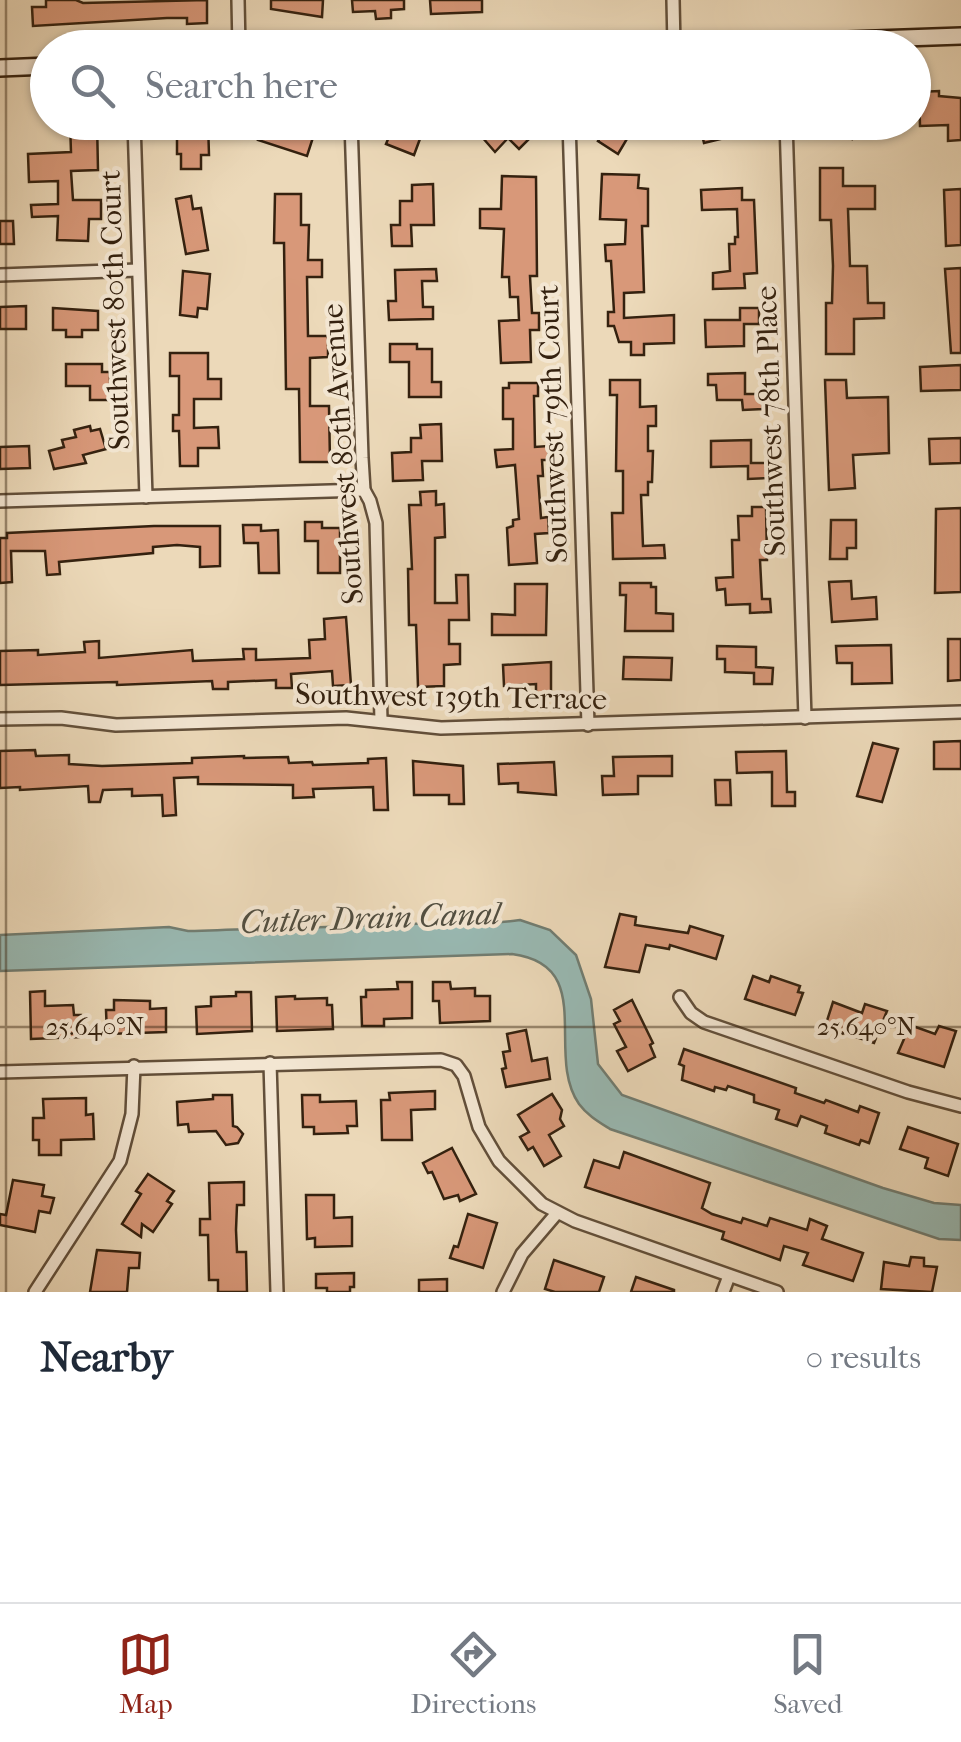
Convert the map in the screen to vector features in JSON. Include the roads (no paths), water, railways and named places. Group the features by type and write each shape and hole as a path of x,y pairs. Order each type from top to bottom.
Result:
{"street":[{"path":"238,0 239,30"},
{"path":"673,0 674,30"},
{"path":"931,38 961,36"},
{"path":"0,68 30,67"},
{"name":"Southwest 80th Court","path":"134,140 146,497"},
{"name":"Southwest 80th Avenue","path":"353,140 364,490 376,523 381,721"},
{"name":"Southwest 79th Court","path":"570,140 588,724"},
{"name":"Southwest 78th Place","path":"787,140 805,718"},
{"path":"0,275 138,270"},
{"path":"0,501 364,490"},
{"name":"Southwest 139th Terrace","path":"0,718 46,717 116,724 346,718 441,728 961,712"},
{"path":"680,997 691,1013 704,1022 908,1092 961,1106"},
{"path":"0,1072 426,1058 456,1066 464,1076 479,1127 498,1162 529,1193 557,1212 777,1292"},
{"path":"270,1063 277,1292"},
{"path":"34,1292 120,1161 132,1114 134,1066"},
{"path":"503,1292 522,1254 557,1212"},
{"path":"723,1292 730,1276"}],"water":[{"path":"520,920 550,930 576,955 591,999 598,1064 622,1095 883,1188 934,1203 961,1205 961,1240 939,1239 610,1129 582,1108 570,1084 562,993 554,975 538,962 512,954 0,971 0,935 169,927 188,931"}],"water label":[{"name":"Cutler Drain Canal","path":"370,918"}]}
